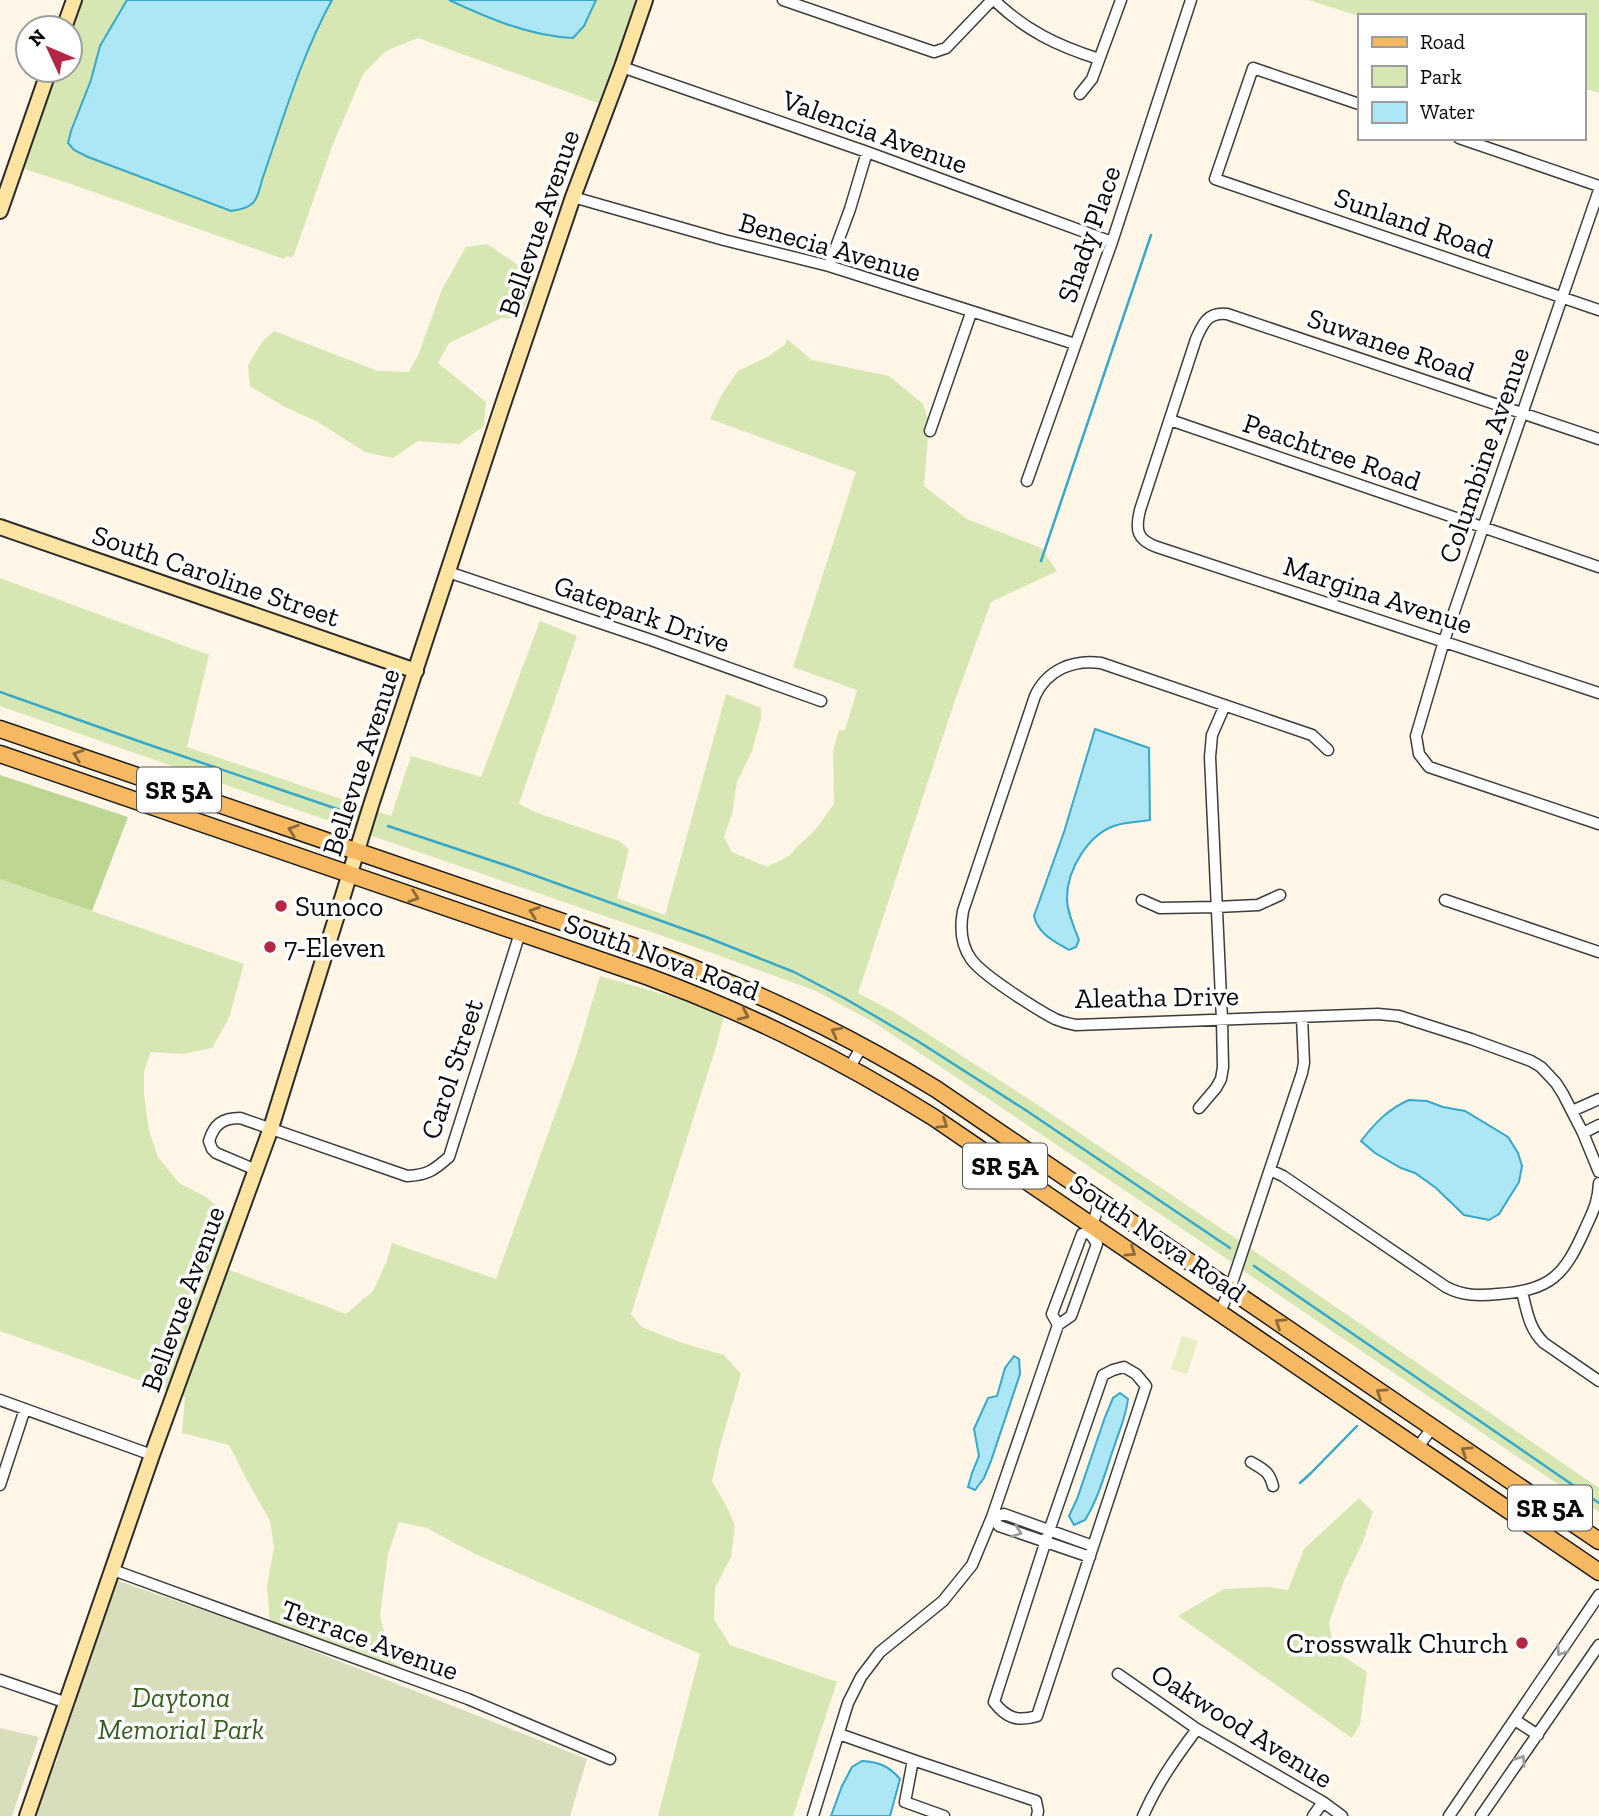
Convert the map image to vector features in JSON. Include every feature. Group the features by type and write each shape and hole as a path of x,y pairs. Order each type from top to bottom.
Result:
{"main road":[{"name":"SR 5A","path":"0,729 358,852"},
{"name":"SR 5A","path":"0,754 350,875"},
{"name":"South Nova Road","path":"358,852 697,969 777,1003 862,1046 936,1089 1599,1541"},
{"name":"South Nova Road","path":"350,875 688,991 763,1023 850,1067 933,1117 1091,1229 1220,1312 1599,1572"}],"street":[{"name":"Bellevue Avenue","path":"27,1816 152,1455 271,1128 372,802 448,572 573,197 645,0"},
{"path":"783,0 934,52 946,48 993,0 1034,32 1069,50 1099,60"},
{"path":"1080,94 1092,79 1121,0"},
{"name":"Shady Place","path":"1027,481 1112,242 1191,0"},
{"name":"Valencia Avenue","path":"622,67 867,152 1112,242"},
{"name":"Sunland Road","path":"1358,104 1253,68 1215,179 1599,310"},
{"path":"0,211 44,84"},
{"path":"1465,140 1599,188"},
{"path":"828,266 850,209 867,152"},
{"name":"Columbine Avenue","path":"1599,188 1444,641 1416,736 1419,754 1429,767 1599,824"},
{"name":"Benecia Avenue","path":"573,197 828,266 1074,344"},
{"path":"930,430 971,313"},
{"name":"Suwanee Road","path":"1170,420 1201,328 1208,318 1227,314 1599,439"},
{"name":"Peachtree Road","path":"1170,420 1599,567"},
{"name":"Margina Avenue","path":"1170,420 1137,521 1143,540 1157,547 1599,693"},
{"name":"South Caroline Street","path":"0,527 416,671"},
{"name":"Gatepark Drive","path":"448,572 821,701"},
{"name":"Aleatha Drive","path":"1328,750 1312,735 1101,663 1073,664 1058,670 1038,689 963,911 961,929 968,954 978,968 1040,1010 1059,1020 1083,1026 1358,1013 1399,1016 1471,1039 1541,1067 1556,1083 1572,1111 1599,1172"},
{"path":"1199,1108 1211,1096 1221,1079 1223,1067 1210,746 1225,705"},
{"path":"1142,900 1160,908 1216,907 1258,905 1280,895"},
{"path":"1445,900 1599,952"},
{"name":"Carol Street","path":"256,1170 212,1149 209,1141 215,1126 231,1118 240,1118 407,1176 432,1172 449,1157 520,933"},
{"path":"1220,1312 1302,1073 1302,1017"},
{"path":"850,1067 862,1046"},
{"path":"1572,1111 1599,1099"},
{"path":"1583,1132 1599,1125"},
{"path":"1270,1170 1454,1292 1482,1296 1522,1292 1552,1280 1569,1261 1598,1199 1599,1183"},
{"path":"813,1816 848,1703 861,1677 880,1652 943,1601 972,1565 992,1517 1058,1325 1071,1316 1097,1244 1091,1229 1100,1200"},
{"path":"1058,1325 1052,1314 1082,1234 1091,1229"},
{"path":"1522,1292 1537,1336 1599,1381"},
{"path":"1125,1367 1136,1374 1146,1386 1037,1716 1024,1720 1011,1717 994,1702 1049,1531 1102,1375 1125,1367"},
{"path":"0,1400 152,1455"},
{"path":"0,1485 25,1409"},
{"path":"1418,1447 1432,1428"},
{"path":"1251,1462 1266,1471 1273,1486"},
{"path":"992,1517 1004,1514 1093,1546"},
{"path":"992,1517 999,1526 1090,1558"},
{"name":"Terrace Avenue","path":"113,1570 468,1699 610,1759"},
{"path":"1449,1816 1599,1595"},
{"path":"1481,1816 1599,1645"},
{"name":"Oakwood Avenue","path":"1118,1674 1196,1729 1323,1802 1342,1816"},
{"path":"0,1680 67,1703"},
{"path":"1515,1720 1538,1735"},
{"path":"1143,1816 1166,1772 1196,1729"},
{"path":"839,1734 1036,1801 1037,1816"},
{"path":"913,1760 905,1802 944,1816"},
{"path":"1313,1816 1323,1802"}],"green space":[{"path":"80,0 637,0 601,104 418,38 386,51 363,74 333,144 294,255 284,259 21,168 51,84 84,84 84,14 75,14"},
{"path":"1308,0 1599,0 1599,93 1585,89 1585,14 1358,16"},
{"path":"487,244 524,269 535,284 519,319 502,318 449,343 438,363 486,402 484,426 459,444 418,441 393,458 365,452 318,422 285,407 250,386 248,365 262,342 274,331 378,371 409,372 419,353 442,289 466,247"},
{"path":"787,339 812,360 889,376 923,404 928,419 923,433 928,435 924,486 967,519 1041,548 1057,571 991,602 954,703 858,993 894,1012 1038,1105 1240,1241 1233,1263 875,1023 816,991 369,835 375,811 391,816 411,756 481,777 540,621 577,636 519,804 619,841 629,849 617,898 665,915 726,694 761,708 761,719 752,751 737,782 732,814 724,837 732,852 767,867 789,856 815,830 834,804 833,751 839,730 845,730 857,690 793,667 856,472 710,419 722,394 738,371 767,357 785,345"},
{"path":"0,578 209,655 187,747 365,807 358,831 0,706"},
{"path":"0,775 128,817 92,911 0,879"},
{"path":"0,879 244,964 229,1018 212,1048 183,1054 151,1052 144,1071 149,1131 158,1157 179,1183 206,1197 225,1213 229,1228 169,1391 0,1331"},
{"path":"600,976 725,1012 631,1314 642,1327 679,1342 724,1355 741,1374 712,1481 735,1526 731,1557 715,1588 714,1619 730,1645 837,1682 793,1816 658,1816 700,1654 473,1553 427,1528 399,1522 388,1554 380,1616 391,1658 402,1670 270,1622 267,1587 274,1547 270,1521 229,1445 182,1433 185,1397 180,1395 227,1269 346,1314 373,1291 392,1243 496,1279 576,1056"},
{"path":"1250,1248 1599,1488 1599,1512 1242,1270"},
{"path":"1182,1336 1198,1341 1187,1374 1171,1369"},
{"path":"1359,1498 1373,1512 1329,1623 1334,1650 1367,1672 1360,1724 1352,1738 1178,1616 1224,1589 1269,1587 1288,1590 1304,1549"},
{"name":"Daytona Memorial Park","path":"116,1580 268,1633 587,1759 570,1816 33,1816 51,1765 55,1765"},
{"name":"Daytona Memorial Park","path":"0,1728 39,1737 12,1816 0,1816"}],"water":[{"path":"127,0 332,0 302,66 258,194 250,206 231,211 88,157 74,150 68,143 91,80 100,46"},
{"path":"449,0 596,0 584,26 573,38 525,30"},
{"path":"1095,729 1149,748 1150,820 1107,829 1081,854 1068,887 1068,909 1079,940 1076,947 1069,950 1043,932 1034,916 1064,832"},
{"path":"1409,1100 1427,1101 1465,1111 1508,1137 1522,1166 1519,1182 1499,1214 1489,1220 1464,1215 1436,1188 1415,1173 1375,1153 1361,1141 1382,1117"},
{"path":"1014,1356 1019,1359 1020,1374 991,1461 975,1490 968,1487 979,1456 974,1429 988,1398 997,1396 1005,1368"},
{"path":"1120,1393 1128,1399 1127,1406 1101,1485 1085,1520 1074,1525 1069,1516 1105,1417 1113,1398"},
{"path":"862,1761 883,1765 900,1779 890,1816 831,1816 852,1767"}],"waterway":[{"path":"1041,561 1151,235"},
{"path":"0,692 352,814"},
{"path":"388,826 706,937 794,972 916,1040 1024,1109 1230,1248"},
{"path":"1254,1266 1599,1503"},
{"path":"1300,1483 1357,1426"}],"place":[{"name":"Sunoco","path":"281,906"},
{"name":"7-Eleven","path":"270,947"},
{"name":"Crosswalk Church","path":"1522,1643"}]}
